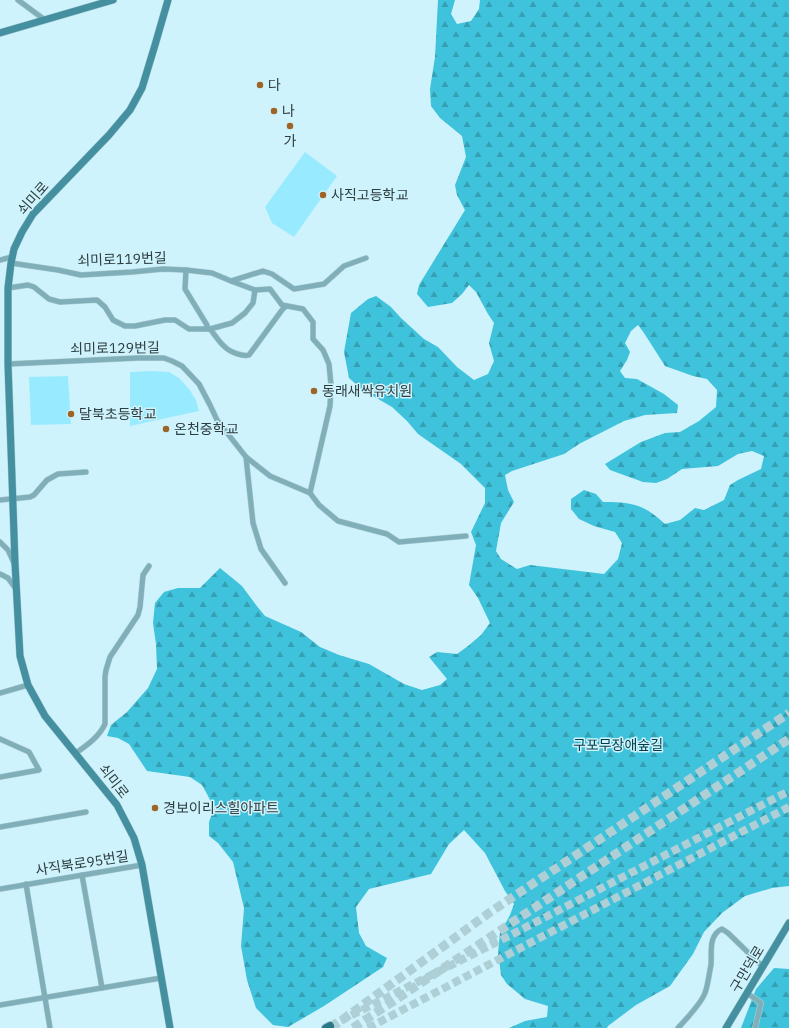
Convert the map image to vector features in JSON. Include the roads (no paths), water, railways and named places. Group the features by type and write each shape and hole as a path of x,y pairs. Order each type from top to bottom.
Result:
{"main road":[{"path":"0,33 114,0"},
{"name":"쇠미로","path":"168,0 142,88 130,110 109,135 33,214 22,232 14,250 11,260 8,288 8,364 12,499 20,656 28,685 45,716 117,804 134,838 142,865 170,1028"},
{"name":"구만덕로","path":"726,1028 789,923"}],"street":[{"path":"18,0 45,20"},
{"path":"231,281 262,270 272,274 294,289 316,286 324,284 344,266 366,258"},
{"path":"0,260 11,260"},
{"name":"쇠미로119번길","path":"11,260 81,275 163,269 186,270 212,273 255,290 270,289 282,305 286,306 249,354 246,356 237,354 225,348 208,329 185,289 186,270"},
{"path":"8,288 28,285 34,287 49,299 60,302 96,300 105,307 113,320 125,326 175,320 189,329 208,329 232,322 245,313 253,302 255,290"},
{"path":"286,306 302,309 313,322 313,339 323,350 329,364 331,385 330,406 310,493"},
{"name":"쇠미로129번길","path":"8,364 138,358 164,358 172,361 182,366 199,384 217,420 246,457 270,476 310,493 319,505 338,521 387,534 399,542 466,536"},
{"path":"246,457 253,523 261,549 285,583"},
{"path":"0,500 30,497 34,495 48,480 58,474 86,472"},
{"path":"0,542 8,550 15,563"},
{"path":"76,753 97,736 105,724 105,677 107,663 114,649 138,615 142,575 149,566"},
{"path":"0,574 8,578 16,589"},
{"path":"0,693 28,685"},
{"path":"0,739 28,752 38,770 0,777"},
{"path":"0,827 86,812"},
{"name":"사직북로95번길","path":"0,889 142,865"},
{"path":"82,875 102,988"},
{"name":"사직북로95번길","path":"26,884 50,1028"},
{"path":"678,1028 705,994 711,964 712,940 717,931 722,929 728,933 763,967"},
{"path":"0,1005 161,978"},
{"path":"748,993 761,1003 755,1028"}],"tunnel":[{"path":"331,1028 489,913 789,713"},
{"path":"353,1028 789,739"},
{"path":"330,1026 509,936 789,791"},
{"path":"368,1028 789,807"}],"place":[{"name":"다","path":"260,85"},
{"name":"나","path":"274,111"},
{"name":"가","path":"290,126"},
{"name":"사직고등학교","path":"323,195"},
{"name":"동래새싹유치원","path":"314,391"},
{"name":"달북초등학교","path":"71,414"},
{"name":"온천중학교","path":"166,429"},
{"name":"경보이리스힐아파트","path":"155,808"}],"park label":[{"name":"구포무장애숲길","path":"618,745"}]}
